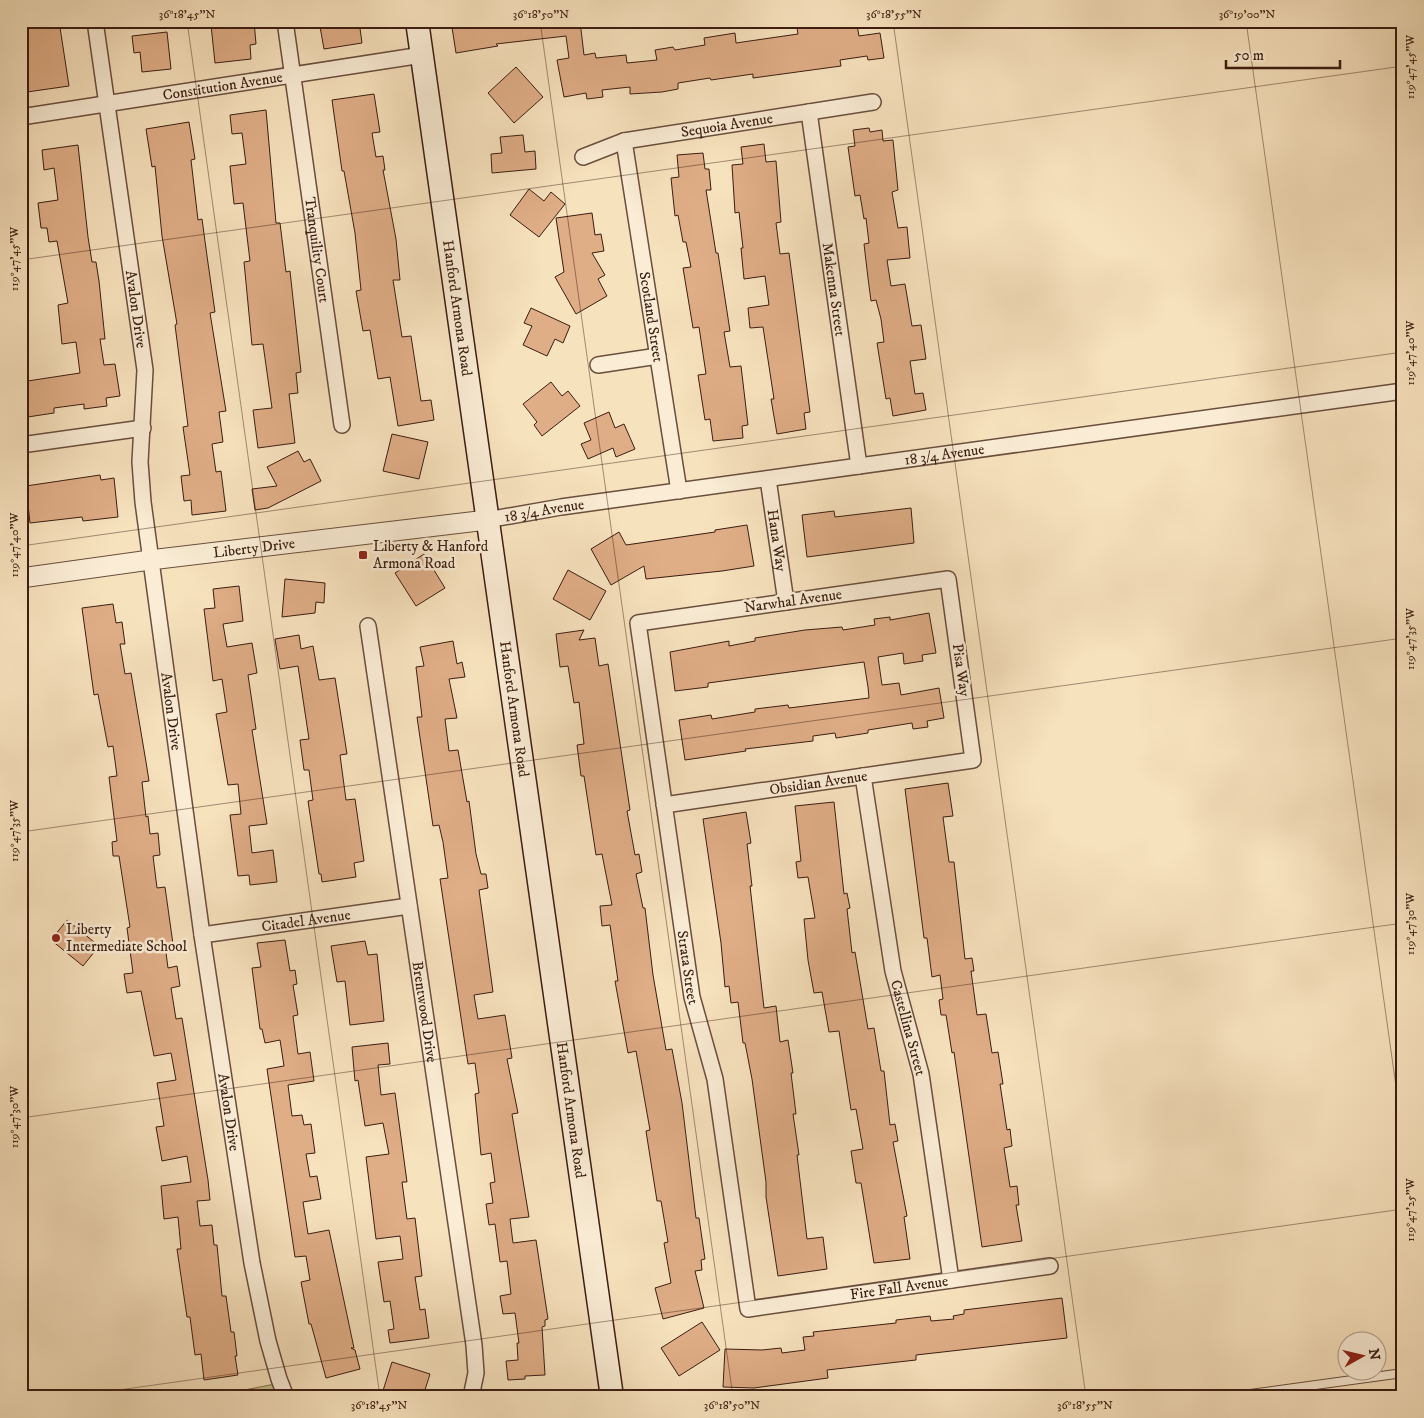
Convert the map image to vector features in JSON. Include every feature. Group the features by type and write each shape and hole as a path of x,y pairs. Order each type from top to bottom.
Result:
{"main road":[{"name":"Hanford Armona Road","path":"417,21 583,1181 612,1397"}],"street":[{"name":"Avalon Drive","path":"95,21 145,370 140,462 150,560 202,935 252,1263 268,1341 286,1397"},
{"name":"Tranquility Court","path":"285,21 342,425"},
{"name":"Constitution Avenue","path":"21,117 422,55"},
{"name":"Sequoia Avenue","path":"583,157 624,141 873,102"},
{"name":"Makenna Street","path":"809,112 859,466"},
{"name":"Scotland Street","path":"624,141 679,491"},
{"path":"598,365 658,356"},
{"name":"18 3/4 Avenue","path":"487,520 679,491 1403,391"},
{"path":"21,445 143,428"},
{"name":"Hana Way","path":"768,479 786,602"},
{"name":"Liberty Drive","path":"21,578 150,560 487,520"},
{"name":"Narwhal Avenue","path":"638,623 948,579"},
{"name":"Pisa Way","path":"948,579 973,760"},
{"name":"Strata Street","path":"638,623 692,996 715,1079 748,1309"},
{"name":"Brentwood Drive","path":"368,626 474,1345 476,1373 471,1397"},
{"name":"Obsidian Avenue","path":"664,804 973,760"},
{"name":"Castellina Street","path":"863,776 893,971 921,1074 951,1280"},
{"name":"Citadel Avenue","path":"202,935 409,906"},
{"name":"Fire Fall Avenue","path":"748,1309 1050,1266"}],"lane":[{"path":"1228,1397 1403,1373"}],"shaded area":[{"path":"275,1384 283,1397 209,1397"}],"building":[{"path":"22,21 59,21 69,86 27,92 22,55 25,55"},
{"path":"254,21 256,44 250,45 251,59 215,63 211,25"},
{"path":"319,21 359,21 362,43 324,49"},
{"path":"451,21 580,21 584,55 595,53 596,58 626,55 627,63 657,60 655,50 673,47 675,50 705,45 704,38 735,33 736,43 798,34 797,28 828,23 829,28 857,25 859,36 880,33 884,58 868,60 867,56 840,60 841,66 753,78 753,74 711,80 710,78 678,83 678,89 662,92 630,94 630,87 602,90 603,97 587,99 586,93 564,97 557,60 569,58 566,36 496,44 498,46 456,53"},
{"path":"167,32 171,69 142,72 140,52 134,53 132,36"},
{"path":"516,67 543,97 514,123 488,93"},
{"path":"374,94 380,132 372,133 376,157 383,156 385,170 383,170 396,239 400,280 393,280 402,337 411,336 421,401 431,400 434,420 398,426 390,377 378,379 370,330 363,331 356,291 361,290 355,233 344,171 342,171 332,100"},
{"path":"266,110 276,223 280,223 286,272 290,271 301,372 296,373 298,393 289,394 295,443 258,448 253,410 272,408 263,344 252,345 244,262 250,261 243,203 234,204 230,166 246,164 242,133 232,134 230,115"},
{"path":"189,122 195,159 191,160 198,220 202,219 215,312 210,313 226,411 219,412 223,442 212,444 216,472 221,471 226,511 192,515 191,500 184,501 181,476 190,475 183,427 188,426 175,325 177,324 162,236 155,166 152,167 146,129"},
{"path":"869,128 870,132 882,130 883,141 893,140 898,190 892,192 898,228 907,227 910,258 887,260 891,286 905,284 912,326 921,325 926,359 910,361 915,394 923,393 926,410 893,416 890,398 886,399 877,343 884,342 881,319 876,300 871,301 864,244 869,243 866,218 864,219 860,195 855,196 848,147 855,146 853,130"},
{"path":"523,135 525,152 535,151 536,169 492,173 491,154 502,153 500,137"},
{"path":"764,144 766,162 776,161 781,222 776,223 780,254 789,253 810,412 804,413 806,429 777,434 771,399 774,399 763,327 750,328 748,308 769,305 765,276 744,279 741,248 743,248 739,212 735,213 732,165 743,164 741,147"},
{"path":"78,145 88,237 92,262 96,262 99,281 105,339 100,339 104,365 115,364 120,396 106,398 107,406 84,409 84,404 54,408 54,413 21,418 21,382 80,373 76,342 62,344 58,305 68,303 57,241 49,242 47,228 41,228 38,203 58,200 54,168 44,170 42,150"},
{"path":"703,153 705,169 709,169 711,190 706,190 730,331 724,332 730,367 741,366 748,425 742,426 743,438 713,441 710,419 705,420 698,375 706,374 699,327 693,328 683,268 691,267 686,242 683,242 678,215 675,216 671,178 679,177 677,155"},
{"path":"529,189 544,201 551,192 565,204 539,237 510,215"},
{"path":"592,213 595,235 601,234 604,251 592,253 605,275 598,279 607,296 576,314 555,277 564,272 556,218"},
{"path":"531,308 570,326 563,343 555,339 547,356 523,345 532,326 524,323"},
{"path":"551,382 562,396 568,391 580,406 542,436 534,425 537,422 523,404"},
{"path":"609,412 615,428 624,424 635,449 616,457 613,448 588,459 581,444 591,440 584,423"},
{"path":"392,434 428,442 419,479 383,471"},
{"path":"298,451 304,462 310,459 321,481 268,508 255,510 252,489 277,486 267,467"},
{"path":"100,475 101,480 114,478 118,517 83,521 82,517 30,523 26,486"},
{"path":"911,508 914,543 807,557 802,515 834,511 835,517"},
{"path":"747,525 754,566 722,571 646,579 644,566 611,585 591,549 619,532 626,545 715,532 715,530"},
{"path":"424,554 445,588 416,606 395,573"},
{"path":"568,570 606,591 590,620 553,599"},
{"path":"285,579 325,583 324,603 316,602 315,613 282,617"},
{"path":"239,586 243,621 223,624 227,647 252,643 257,673 248,675 256,729 252,730 267,824 249,826 252,853 273,850 277,882 250,885 249,875 238,876 230,815 241,814 238,784 228,785 216,714 227,712 222,679 213,681 204,609 215,608 213,589"},
{"path":"113,604 116,623 122,622 125,644 120,644 125,674 131,673 149,781 142,782 146,817 148,816 150,834 158,833 160,855 153,856 157,888 165,887 173,944 165,945 168,968 177,966 180,986 171,988 176,1019 182,1018 208,1180 210,1200 197,1201 200,1226 212,1225 214,1245 217,1245 222,1296 226,1296 231,1332 234,1332 237,1356 235,1356 238,1375 204,1380 201,1354 195,1355 190,1317 187,1317 177,1249 181,1249 178,1217 164,1219 161,1186 191,1182 187,1156 162,1161 156,1127 164,1126 157,1083 176,1080 171,1053 154,1056 141,991 127,993 124,974 133,973 127,928 130,927 119,856 113,856 112,842 117,841 109,777 117,776 113,746 108,747 98,694 94,695 82,608"},
{"path":"929,613 936,653 922,655 923,661 904,664 903,653 878,657 882,685 899,683 901,695 939,688 944,718 927,721 928,727 913,729 912,723 868,730 868,733 836,738 835,733 813,736 813,741 745,749 746,751 685,760 679,720 711,715 712,719 755,712 755,709 788,705 789,708 869,698 868,687 864,662 708,683 708,687 675,691 670,652 729,641 729,646 755,641 755,638 805,630 842,627 843,630 875,625 874,619 890,617 890,620"},
{"path":"584,630 579,640 595,638 599,666 608,664 630,810 627,811 635,855 639,854 642,872 636,874 643,908 645,908 653,975 666,1050 672,1049 682,1103 696,1218 699,1218 705,1259 701,1260 702,1270 695,1271 704,1308 663,1319 655,1288 671,1283 664,1243 668,1242 661,1201 657,1201 646,1131 650,1130 636,1051 628,1053 615,981 618,981 610,925 602,926 600,906 612,905 602,854 596,855 584,776 581,776 577,745 584,744 579,702 574,703 568,666 560,667 556,634"},
{"path":"299,635 301,649 313,646 319,680 335,678 347,754 340,755 346,800 355,799 364,861 354,863 356,877 322,882 321,874 319,874 308,801 313,800 309,770 304,770 300,740 309,739 298,666 280,669 275,639"},
{"path":"453,641 457,664 462,662 465,677 449,679 457,718 445,719 449,751 458,750 467,802 469,801 476,854 481,874 486,874 488,888 479,890 493,992 474,995 478,1019 505,1015 512,1058 507,1059 518,1113 512,1114 529,1217 510,1219 513,1243 536,1240 548,1319 545,1320 545,1326 542,1327 545,1375 525,1376 525,1379 508,1380 506,1361 518,1360 517,1343 519,1343 515,1313 503,1314 500,1296 511,1294 507,1261 500,1262 495,1224 489,1225 486,1204 493,1203 490,1183 495,1182 491,1153 481,1155 475,1094 479,1093 475,1063 468,1064 440,879 448,878 443,842 439,825 433,826 417,717 422,717 416,667 424,666 420,647"},
{"path":"948,783 953,816 943,817 949,862 954,862 965,959 972,958 974,971 971,971 977,1015 986,1014 992,1053 998,1052 1003,1084 1000,1084 1007,1130 1010,1129 1012,1146 1004,1148 1010,1187 1017,1186 1019,1205 1016,1205 1022,1241 982,1247 954,1052 952,1053 946,1015 941,1015 939,1000 943,999 940,975 932,977 927,938 924,938 905,789"},
{"path":"834,802 844,894 847,893 850,908 847,909 852,953 855,952 868,1029 874,1028 881,1071 884,1071 890,1125 895,1124 898,1141 893,1142 907,1216 904,1217 910,1259 874,1263 861,1183 856,1183 851,1151 863,1149 856,1109 851,1110 839,1031 829,1032 822,992 814,993 808,960 804,919 815,918 808,877 798,878 796,862 801,861 795,806"},
{"path":"746,812 751,843 747,844 752,886 750,886 764,1008 776,1006 780,1042 788,1040 796,1114 793,1114 807,1239 823,1237 827,1269 778,1276 766,1197 766,1182 752,1079 745,1043 743,1043 738,1002 731,1003 729,986 725,987 721,943 703,819"},
{"path":"67,920 99,946 83,966 51,940"},
{"path":"285,940 290,971 295,970 297,984 293,985 298,1015 293,1016 298,1054 310,1052 314,1081 288,1085 292,1116 302,1115 304,1125 311,1124 315,1153 306,1154 310,1177 317,1176 321,1199 303,1202 308,1234 329,1230 354,1348 351,1348 355,1350 360,1369 326,1378 311,1324 309,1324 301,1282 310,1280 306,1256 295,1257 267,1069 284,1066 280,1040 265,1043 262,1029 260,1029 252,968 261,967 257,943"},
{"path":"365,941 368,955 377,954 384,1021 350,1025 345,981 337,982 331,946"},
{"path":"388,1043 390,1064 378,1065 381,1095 395,1093 407,1182 402,1182 407,1219 415,1218 422,1276 415,1277 420,1310 425,1309 429,1338 390,1343 388,1330 394,1329 390,1301 384,1302 378,1262 403,1259 400,1236 376,1239 366,1157 389,1154 383,1123 365,1126 358,1080 355,1081 352,1047"},
{"path":"1062,1298 1067,1338 916,1355 916,1360 827,1370 828,1378 754,1388 723,1387 725,1349 762,1350 781,1348 782,1353 805,1350 803,1337 814,1336 813,1332 896,1323 896,1320 930,1316 931,1321 954,1319 953,1316 964,1314 964,1310"},
{"path":"702,1322 720,1350 679,1376 661,1348"},
{"path":"392,1362 430,1374 424,1393 417,1390 415,1397 381,1397"}],"place":[{"name":"Liberty & Hanford Armona Road","path":"363,555"},
{"name":"Liberty Intermediate School","path":"56,938"}]}
